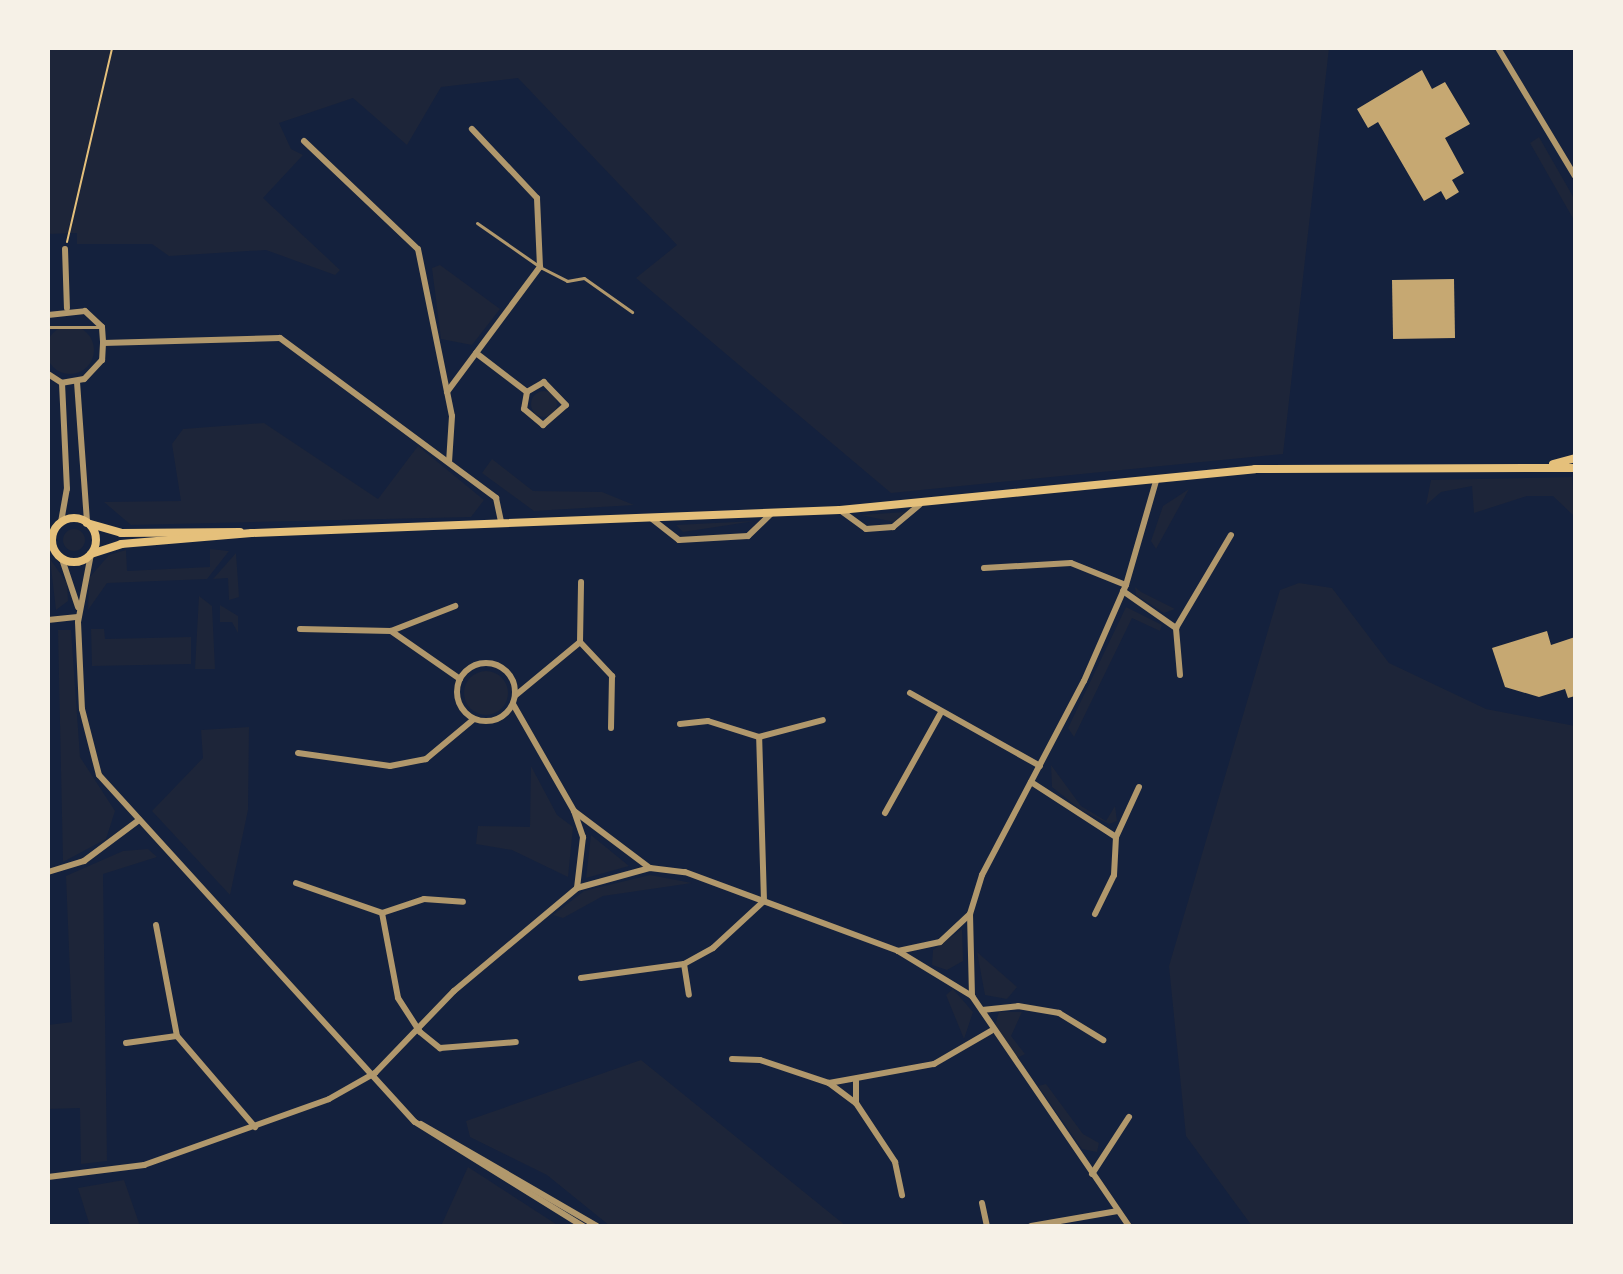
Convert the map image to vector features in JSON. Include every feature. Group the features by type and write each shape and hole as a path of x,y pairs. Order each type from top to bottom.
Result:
{"main road":[{"path":"1549,466 1575,458"},
{"path":"252,533 121,533 87,523 55,526 56,554 91,554 121,544 252,533 840,510 1255,469 1575,468"},
{"path":"87,523 96,541 91,554"}],"street":[{"path":"1498,48 1575,176"},
{"path":"447,392 540,267 537,198 472,129"},
{"path":"304,141 418,249 447,392 449,462"},
{"path":"65,249 67,308"},
{"path":"48,315 67,308 85,311 102,327 103,343 102,360 77,382 62,383 48,374"},
{"path":"103,343 280,338 496,498 501,522"},
{"path":"476,353 527,392"},
{"path":"77,382 87,523"},
{"path":"544,382 566,405 543,425 524,409 527,392 544,382"},
{"path":"55,526 67,489 62,383"},
{"path":"972,996 970,914 982,875 1040,766 1125,588 1156,481"},
{"path":"840,510 866,529 893,527 920,504"},
{"path":"652,519 679,540 748,536 772,513"},
{"path":"1180,675 1176,628 1231,535"},
{"path":"56,554 78,607"},
{"path":"91,554 78,607 90,755 139,820 375,1073 415,1122 583,1226"},
{"path":"984,568 1071,563 1125,588 1176,628"},
{"path":"581,582 580,642 612,676 611,728"},
{"path":"300,629 391,631 455,606"},
{"path":"48,620 78,617"},
{"path":"391,631 460,679"},
{"path":"298,753 390,766 426,759 474,719 497,719 513,704 516,695 580,642"},
{"path":"474,719 457,697 460,679 475,665 495,664 511,676 516,695"},
{"path":"910,693 940,714 1040,766"},
{"path":"513,704 574,811 583,837 577,888"},
{"path":"885,813 940,714"},
{"path":"680,724 708,721 759,737 823,720"},
{"path":"581,978 684,964 713,948 764,901 759,737"},
{"path":"1031,782 1116,837"},
{"path":"1095,914 1114,875 1116,837 1139,787"},
{"path":"574,811 650,868"},
{"path":"48,872 84,861 139,820"},
{"path":"48,1177 144,1165 255,1127 375,1073 420,1032 454,991 577,888 650,868 685,872 898,951 972,996 991,1031 1129,1226"},
{"path":"296,883 382,913 424,899 463,902"},
{"path":"382,913 398,998 420,1032 440,1048 516,1042"},
{"path":"898,951 940,942 970,914"},
{"path":"156,925 177,1036 255,1127"},
{"path":"684,964 689,995"},
{"path":"982,1010 1018,1006 1059,1013 1103,1040"},
{"path":"829,1083 856,1081 934,1064 991,1031"},
{"path":"126,1043 177,1036"},
{"path":"732,1059 760,1060 829,1083 856,1103 895,1162 902,1195"},
{"path":"856,1081 856,1103"},
{"path":"1092,1174 1129,1117"},
{"path":"415,1122 597,1226"},
{"path":"982,1203 987,1226"},
{"path":"1031,1226 1118,1211"}],"lane":[{"path":"477,223 540,267 567,281 584,278 632,312"},
{"path":"48,327 102,327"}],"path":[{"path":"65,249 112,48"}],"shaded area":[{"path":"48,48 1329,48 1283,454 891,493 636,278 677,245 518,78 441,87 407,145 353,98 279,123 291,149 303,155 263,198 340,270 335,275 266,250 169,256 152,244 77,244 77,233 48,234"},
{"path":"1539,137 1575,200 1575,222 1530,143"},
{"path":"440,265 500,309 472,345 441,339 432,268"},
{"path":"70,326 87,333 94,350 87,367 70,374 53,367 46,350 53,333"},
{"path":"544,391 553,395 557,404 553,413 544,417 535,413 531,404 535,395"},
{"path":"264,423 378,499 418,446 484,500 471,517 131,525 104,502 181,501 172,444 183,429"},
{"path":"492,459 533,491 602,492 634,505 534,511 482,473"},
{"path":"1572,477 1575,517 1553,496 1527,496 1474,513 1472,486 1441,492 1426,505 1431,480"},
{"path":"1189,489 1156,549 1151,541 1163,506"},
{"path":"905,512 894,522 861,515"},
{"path":"755,521 683,532 676,525"},
{"path":"74,529 82,532 85,540 82,548 74,551 66,548 63,540 66,532"},
{"path":"210,549 229,551 207,579 107,583 88,610 89,578 109,555 126,550 127,571 210,567"},
{"path":"236,553 239,597 229,600 228,578 213,579"},
{"path":"50,559 67,583 68,601 56,610"},
{"path":"1299,583 1332,588 1389,663 1486,709 1575,726 1575,1226 1252,1226 1186,1136 1169,966 1280,590"},
{"path":"1135,587 1175,609 1164,613 1136,595"},
{"path":"199,596 212,606 215,669 195,669"},
{"path":"220,605 238,616 238,633 232,622 220,622"},
{"path":"1126,607 1162,625 1160,631 1132,618 1074,737 1068,728"},
{"path":"91,629 104,629 105,639 191,637 191,664 92,666"},
{"path":"58,630 71,630 80,757 115,811 106,839 63,862"},
{"path":"486,671 502,677 508,693 502,709 486,715 470,709 464,693 470,677"},
{"path":"249,727 248,810 230,895 152,811 203,758 201,730"},
{"path":"1051,765 1081,806 1106,821 1115,806 1117,821 1109,824 1081,810 1052,787"},
{"path":"531,766 557,815 573,827 568,877 512,850 476,844 478,826 530,827"},
{"path":"591,835 629,866 586,878"},
{"path":"148,849 157,857 103,874 107,1161 81,1164 80,1108 48,1109 48,1025 72,1022 66,876 123,851"},
{"path":"650,875 692,883 603,896 563,918 553,915 584,891"},
{"path":"962,929 963,961 947,970 932,965 933,950"},
{"path":"977,952 1017,987 1007,999 985,995"},
{"path":"953,989 973,1012 964,1039 946,995"},
{"path":"999,1012 1022,1012 1011,1036 1025,1054 1017,1058 995,1025"},
{"path":"641,1060 846,1226 610,1226 547,1175 470,1137 466,1121"},
{"path":"1046,1084 1083,1134 1099,1143 1097,1152 1082,1149 1038,1086"},
{"path":"468,1167 559,1226 441,1226"},
{"path":"124,1180 140,1226 90,1226 78,1188"}],"building":[{"path":"1422,70 1432,89 1445,82 1470,124 1445,138 1464,173 1452,180 1459,192 1446,200 1441,191 1424,201 1378,122 1368,128 1357,109"},
{"path":"1454,279 1455,338 1393,339 1392,280"},
{"path":"1547,631 1551,645 1575,637 1575,696 1568,698 1565,689 1539,697 1505,687 1492,648"}]}
